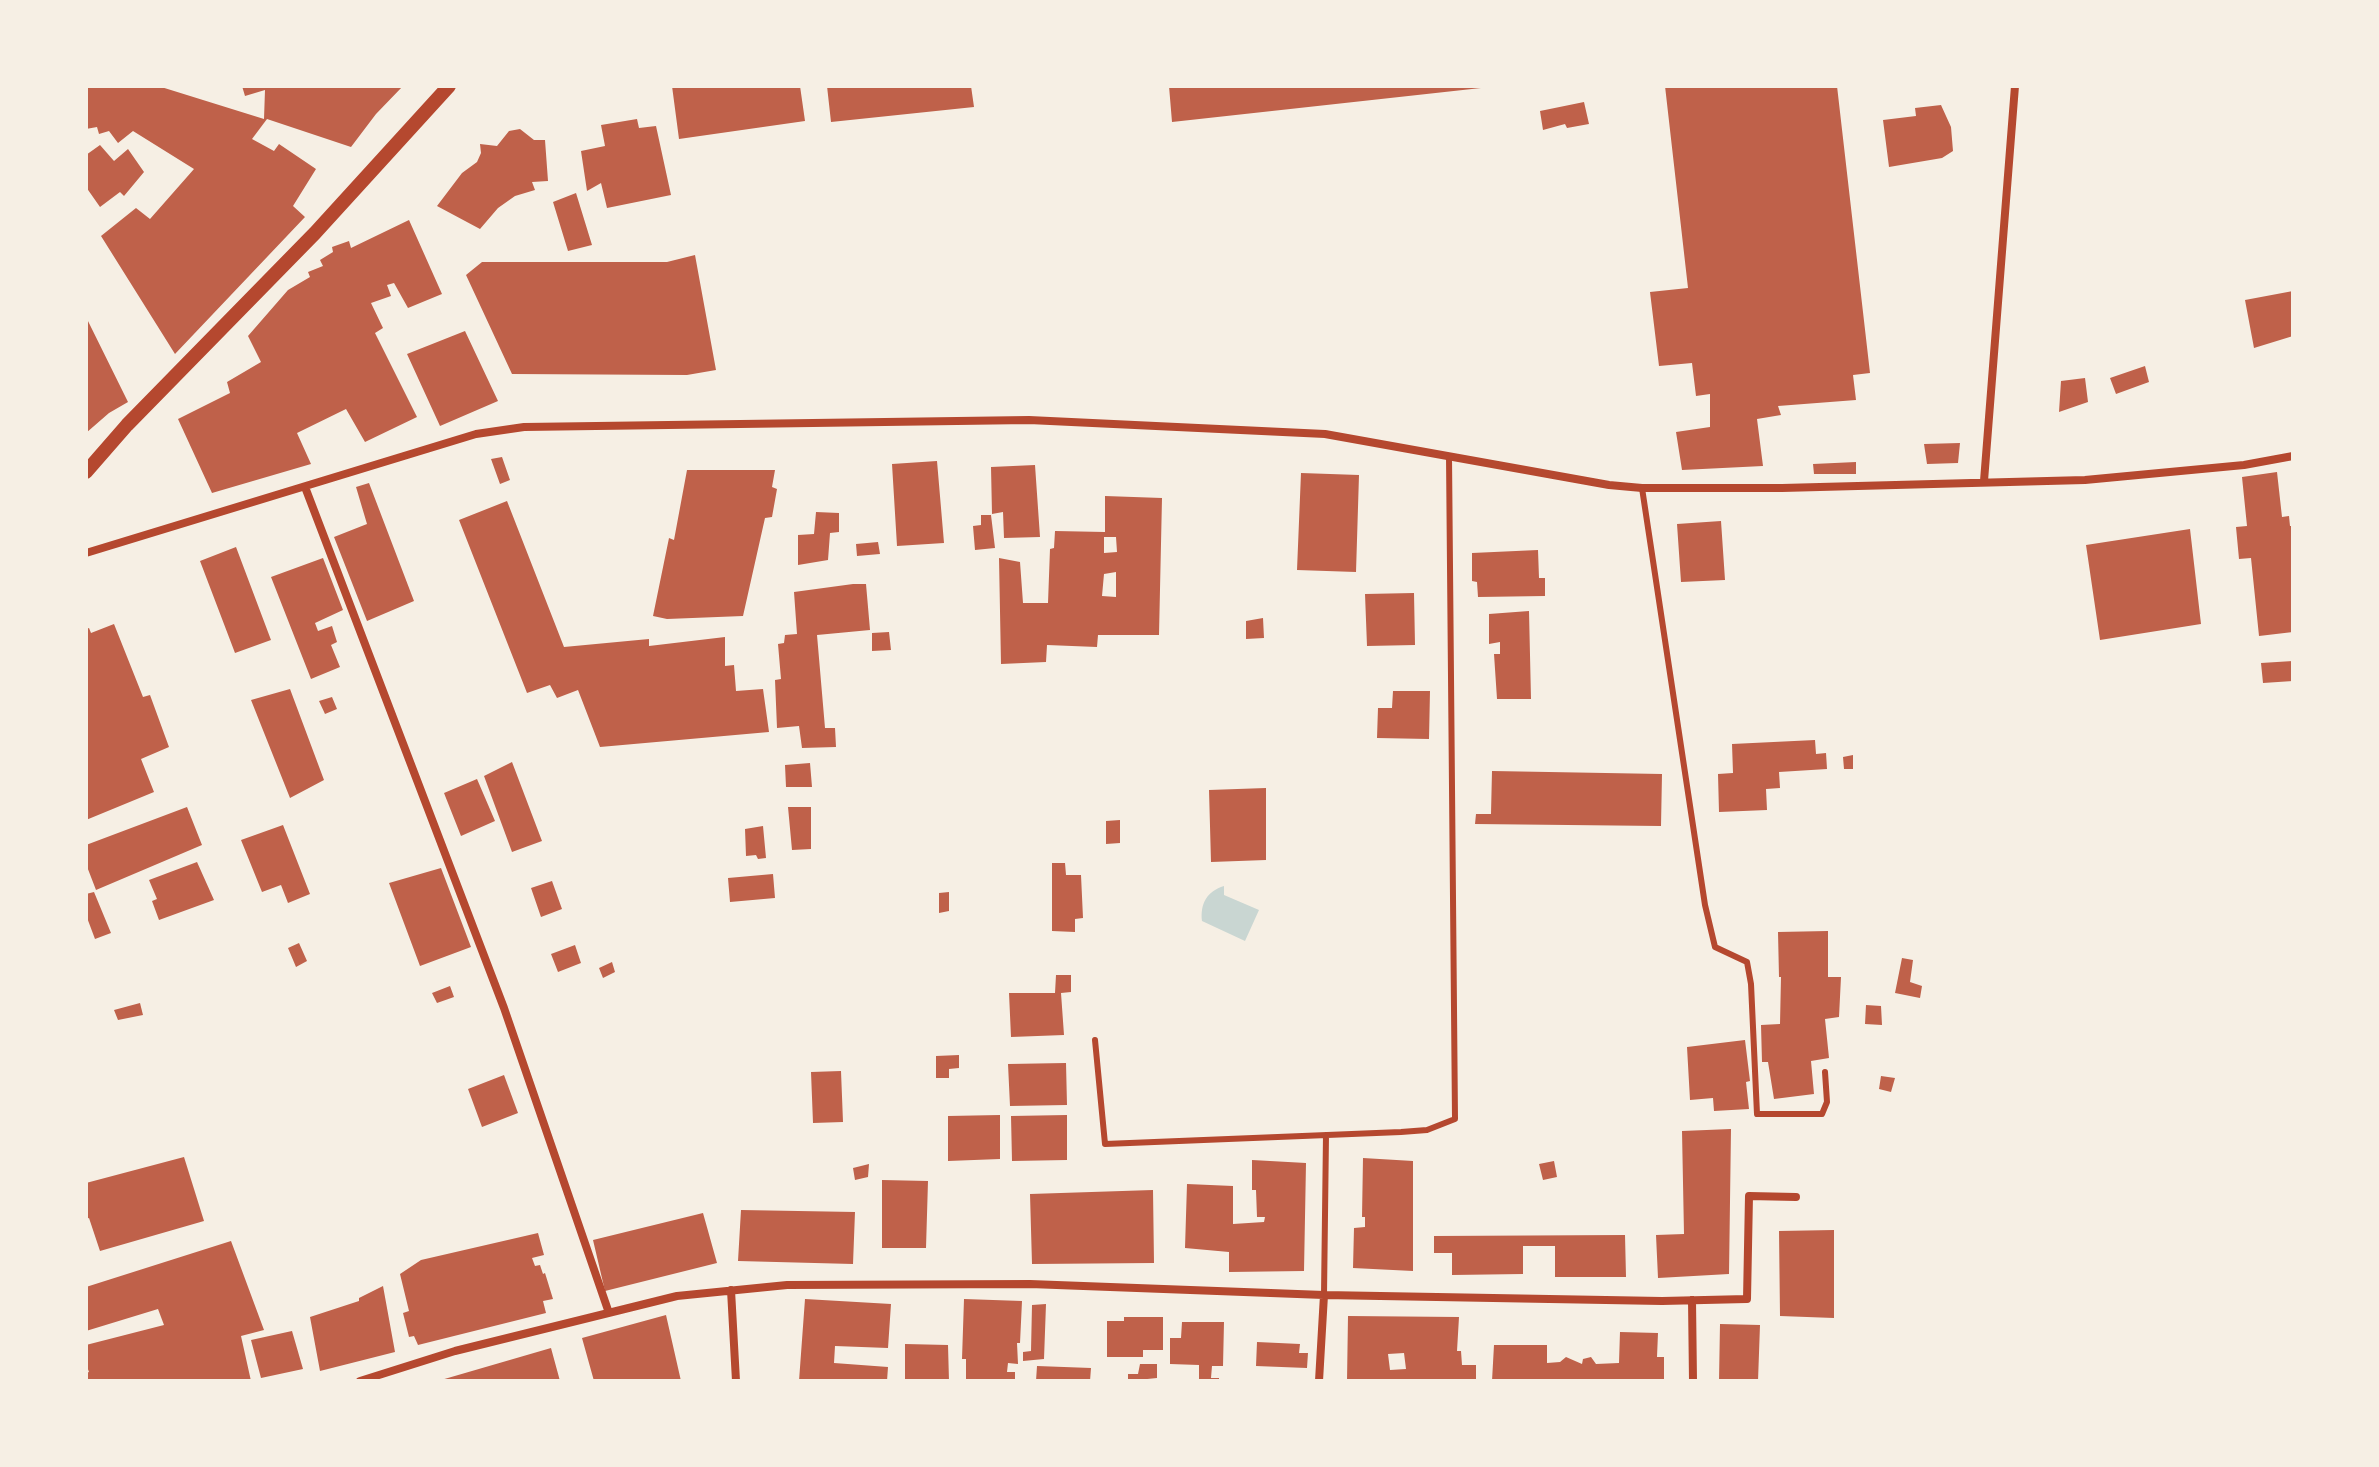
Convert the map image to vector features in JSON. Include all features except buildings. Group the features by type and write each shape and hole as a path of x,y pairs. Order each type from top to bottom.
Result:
{"street":[{"path":"86,472 127,425 315,233 449,86"},
{"path":"1984,481 2015,86"},
{"path":"86,553 476,434 524,427 1029,420 1325,434 1609,485 1642,488 1782,488 2085,480 2244,465 2293,456"},
{"path":"305,487 504,1008 609,1313"},
{"path":"360,1381 455,1351 677,1296 787,1285 1030,1284 1324,1295 1747,1299 1749,1196 1796,1197"},
{"path":"731,1290 736,1381"},
{"path":"1319,1381 1324,1295"},
{"path":"1692,1300 1693,1381"}],"lane":[{"path":"1095,1040 1105,1144 1427,1130 1455,1119 1449,456"},
{"path":"1642,488 1705,905 1715,947 1747,962 1757,1114 1822,1114 1827,1102 1825,1072"},
{"path":"1324,1295 1326,1135"}],"shaded area":[{"path":"1224,886 1224,895 1259,910 1245,941 1202,921 1206,899"}]}
